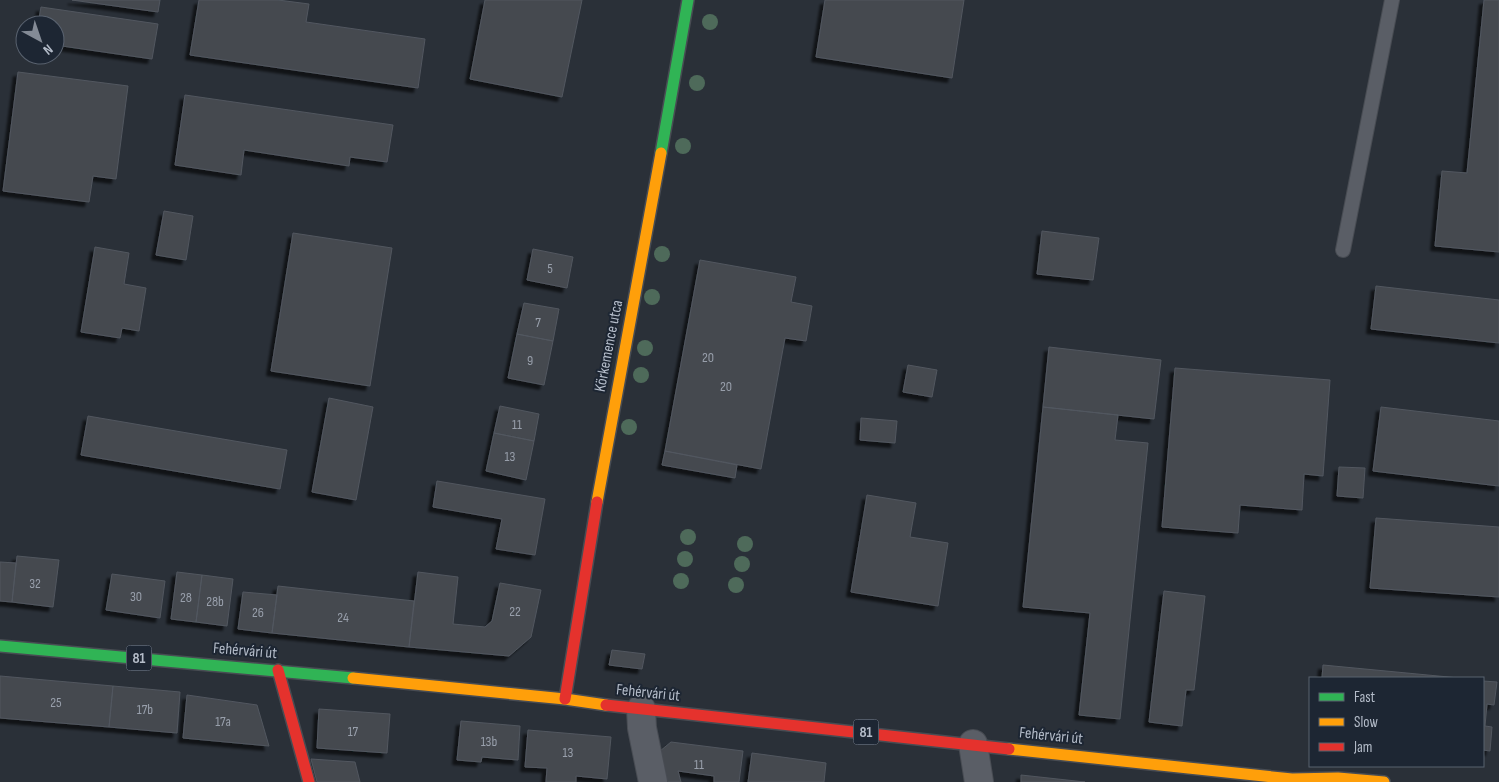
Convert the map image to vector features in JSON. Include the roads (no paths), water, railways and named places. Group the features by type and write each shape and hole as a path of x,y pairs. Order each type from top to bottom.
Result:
{"main road":[{"name":"Körkemence utca","path":"565,699 602,471 688,0"},
{"name":"Fehérvári út","path":"0,646 278,670 565,699 1298,781 1320,777 1384,782"},
{"path":"278,670 309,782"}],"street":[{"path":"641,709 642,728 653,782"},
{"path":"973,744 979,782"}],"lane":[{"path":"1343,250 1392,0"}]}
